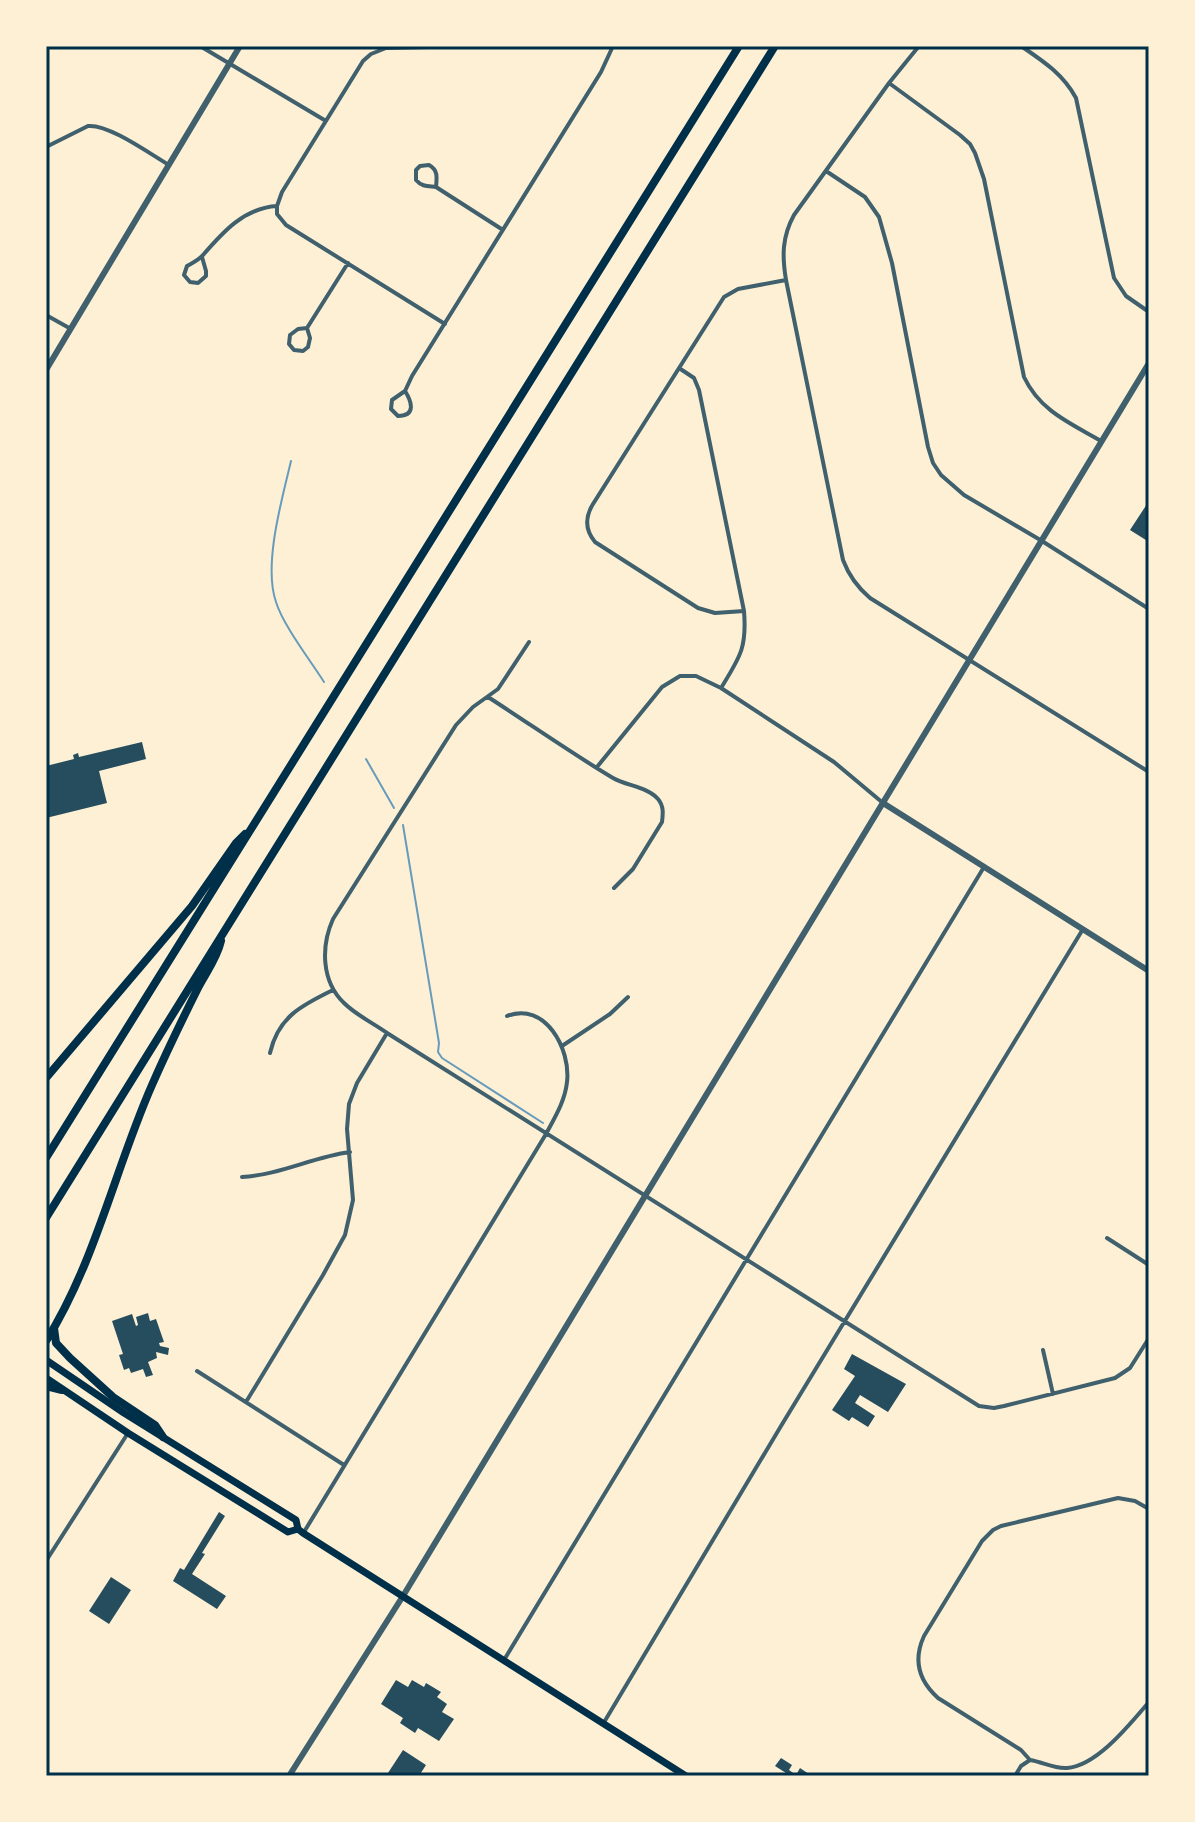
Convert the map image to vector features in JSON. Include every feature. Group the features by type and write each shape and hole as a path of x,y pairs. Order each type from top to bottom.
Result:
{"highway":[{"path":"46,1158 739,46"},
{"path":"46,1218 775,46"},
{"path":"46,1078 192,906 236,843 257,821"},
{"path":"46,1341 90,1250 151,1087 201,981 218,954 223,932"},
{"path":"54,1328 56,1343 70,1358 113,1397 155,1425 163,1437"},
{"path":"46,1386 62,1390"}],"main road":[{"path":"46,1360 296,1520 301,1531 686,1776"},
{"path":"46,1378 288,1532 301,1531"}],"street":[{"path":"200,46 326,121"},
{"path":"46,370 240,46"},
{"path":"445,324 280,220 277,206 282,192 363,61 371,54 386,47 471,46"},
{"path":"405,391 412,409 398,416 394,414 391,404 405,391 601,72 613,46"},
{"path":"919,46 825,171 794,215 785,235 783,258 786,280 839,547 848,573 870,598 1149,772"},
{"path":"1021,46 1056,70 1076,98 1114,278 1126,296 1149,312"},
{"path":"889,83 960,135 975,153 984,179 1024,377 1031,391 1047,408 1101,441"},
{"path":"46,147 88,126 95,126 110,131 169,165"},
{"path":"436,187 436,171 429,165 420,166 415,176 420,185 436,187 503,230"},
{"path":"825,171 865,197 879,217 892,263 928,447 941,475 964,495 1149,609"},
{"path":"202,257 206,276 198,283 190,282 184,275 185,271 229,226 257,209 277,206"},
{"path":"307,328 292,331 289,344 294,350 303,351 308,347 310,338 307,328 348,263"},
{"path":"744,611 715,613 698,608 595,542 587,519 589,511 724,297 738,289 786,280"},
{"path":"46,315 71,329"},
{"path":"289,1776 403,1596 1149,363"},
{"path":"679,368 694,378 699,390 744,611 744,644 721,688"},
{"path":"529,642 505,681 456,725 333,919 324,947 325,962 333,990 346,1006 979,1406 1004,1406 1120,1376 1130,1368 1149,1338"},
{"path":"597,767 662,687 680,676 696,676 721,688 834,762 883,803 1149,971"},
{"path":"488,697 624,784 647,791 661,803 662,822 633,869 614,888"},
{"path":"504,1660 984,867"},
{"path":"603,1724 1083,929"},
{"path":"270,1053 276,1033 292,1014 333,990"},
{"path":"562,1046 610,1014 628,997"},
{"path":"301,1531 546,1134 562,1102 567,1062 562,1046 550,1027 526,1012 507,1016"},
{"path":"246,1402 345,1235 353,1200 347,1129 349,1104 357,1083 387,1033"},
{"path":"242,1177 265,1175 350,1152"},
{"path":"1107,1238 1149,1265"},
{"path":"1043,1350 1053,1394"},
{"path":"197,1371 344,1465"},
{"path":"46,1561 128,1433"},
{"path":"1149,1509 1135,1501 1118,1498 993,1530 982,1541 924,1636 918,1664 922,1680 938,1698 1021,1750 1030,1760 1063,1768 1086,1762 1117,1737 1149,1702"},
{"path":"1015,1776 1021,1766 1030,1760"}],"building":[{"path":"1149,505 1149,542 1130,530"},
{"path":"142,742 146,759 99,771 107,803 46,818 46,766 74,759 73,755 78,753 79,757"},
{"path":"148,1313 150,1321 156,1319 164,1342 159,1343 160,1346 169,1348 168,1355 156,1352 157,1358 148,1362 153,1375 146,1377 143,1369 131,1373 129,1368 124,1370 119,1355 123,1354 112,1321 132,1314 136,1326 136,1317"},
{"path":"852,1354 906,1384 888,1412 860,1395 855,1403 875,1416 868,1427 852,1417 849,1421 832,1410 855,1376 844,1369"},
{"path":"219,1512 225,1516 192,1574 226,1596 217,1609 173,1581 180,1568 184,1570"},
{"path":"111,1577 131,1590 109,1624 89,1611"},
{"path":"396,1680 408,1687 412,1680 424,1687 426,1683 441,1692 437,1697 447,1704 442,1712 454,1719 439,1741 418,1728 415,1733 400,1723 403,1718 381,1704"},
{"path":"403,1750 426,1765 419,1776 386,1776"},
{"path":"781,1758 792,1765 789,1770 796,1775 800,1768 809,1774 785,1776 786,1773 775,1766"}],"waterway":[{"path":"291,461 275,532 273,587 284,621 324,682"},
{"path":"366,759 394,808"},
{"path":"403,825 438,1052 442,1058 543,1123"}]}
